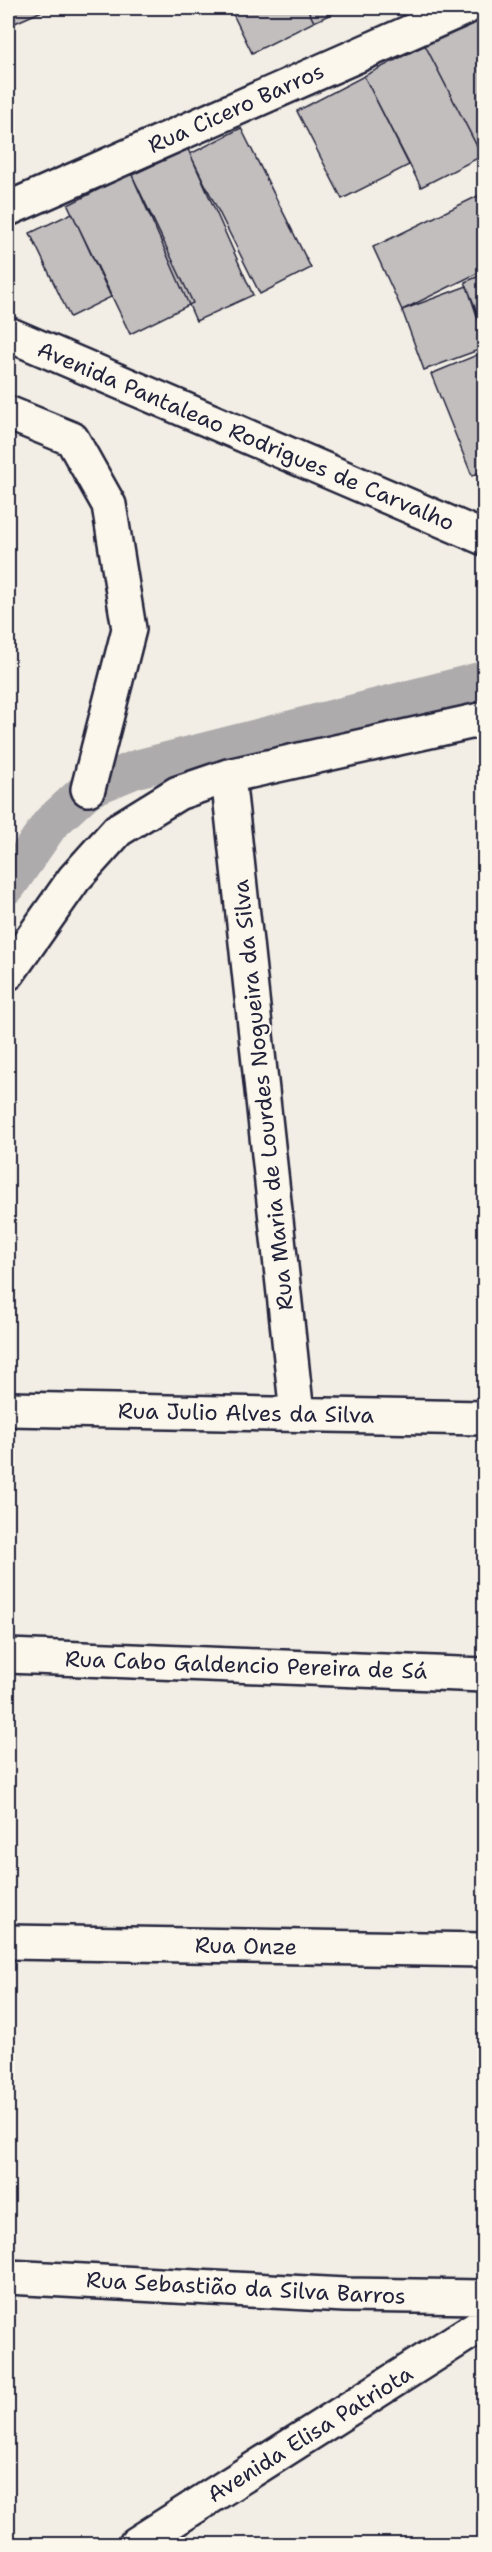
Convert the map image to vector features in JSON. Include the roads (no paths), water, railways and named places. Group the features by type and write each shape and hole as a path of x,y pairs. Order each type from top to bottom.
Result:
{"street":[{"name":"Rua Cicero Barros","path":"8,209 465,8"},
{"name":"Avenida Pantaleao Rodrigues de Carvalho","path":"8,334 484,538"},
{"path":"8,413 72,439 109,505 129,629 88,789"},
{"path":"8,973 74,879 118,830 178,793 228,776 484,719"},
{"name":"Rua Maria de Lourdes Nogueira da Silva","path":"228,776 297,1414"},
{"name":"Rua Julio Alves da Silva","path":"8,1409 484,1418"},
{"name":"Rua Cabo Galdencio Pereira de Sá","path":"8,1656 484,1675"},
{"name":"Rua Onze","path":"8,1942 484,1950"},
{"name":"Rua Sebastião da Silva Barros","path":"8,2277 345,2295 484,2297"},
{"name":"Avenida Elisa Patriota","path":"136,2544 484,2323"}],"waterway":[{"path":"8,885 50,824 88,789 136,769 484,680"}]}
